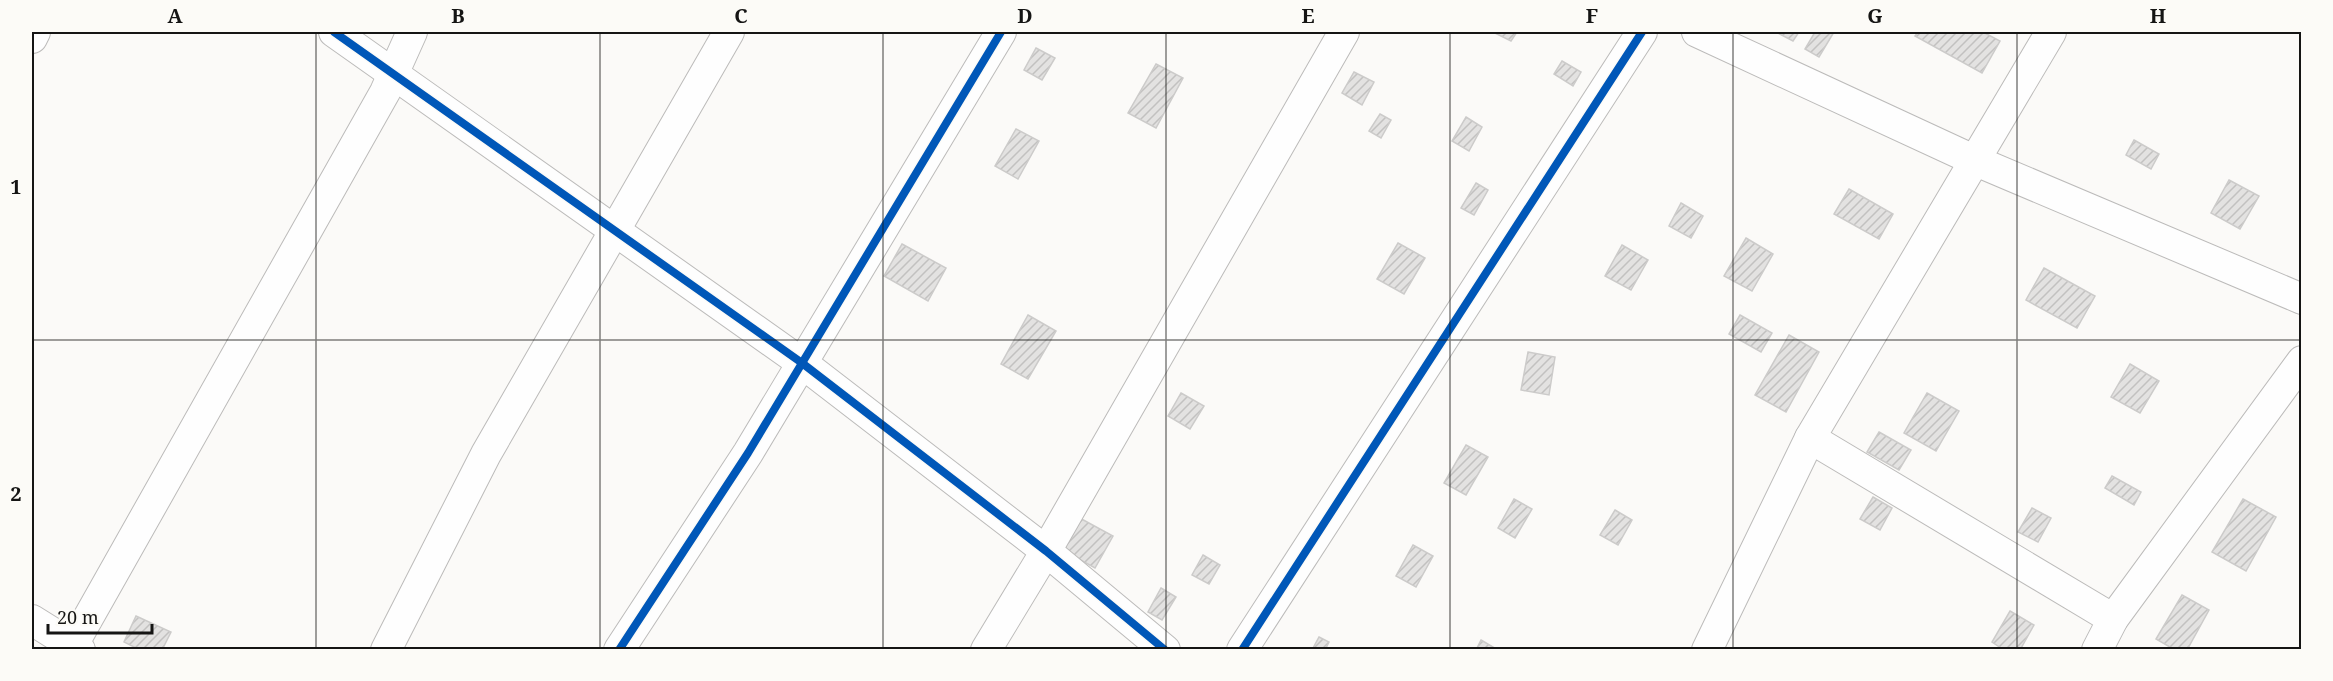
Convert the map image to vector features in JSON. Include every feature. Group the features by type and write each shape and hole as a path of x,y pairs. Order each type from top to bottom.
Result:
{"street":[{"path":"32,38 35,32"},
{"path":"334,32 802,363 1046,551 1165,650"},
{"path":"32,620 74,648 373,113 412,32"},
{"path":"386,650 486,454 729,32"},
{"path":"619,650 748,453 1000,32"},
{"path":"986,650 1046,551 1344,32"},
{"path":"1242,650 1642,32"},
{"path":"1697,32 1976,161 2301,299"},
{"path":"1707,650 1810,438 2051,32"},
{"path":"2097,650 2113,619 2301,361"},
{"path":"1810,438 2113,619"}],"building":[{"path":"1493,32 1517,32 1511,41"},
{"path":"1776,32 1799,32 1793,41"},
{"path":"1815,32 1834,32 1819,57 1805,49"},
{"path":"1918,32 1983,32 2000,41 1982,73 1915,36"},
{"path":"1036,48 1055,58 1042,80 1024,70"},
{"path":"1562,61 1581,72 1573,86 1554,74"},
{"path":"1156,64 1183,78 1156,128 1128,113"},
{"path":"1354,72 1374,82 1362,105 1342,93"},
{"path":"1380,114 1391,120 1381,138 1369,131"},
{"path":"1466,117 1482,127 1469,151 1452,141"},
{"path":"1016,129 1039,141 1018,179 995,166"},
{"path":"2134,140 2159,154 2151,169 2126,155"},
{"path":"2229,180 2259,196 2240,229 2211,213"},
{"path":"1476,183 1488,190 1474,215 1461,208"},
{"path":"1849,189 1893,214 1879,239 1834,214"},
{"path":"1681,203 1703,216 1691,238 1669,226"},
{"path":"1746,238 1773,254 1752,291 1724,276"},
{"path":"1398,243 1425,258 1404,294 1377,279"},
{"path":"902,244 946,268 928,301 884,276"},
{"path":"1622,245 1648,260 1631,290 1605,276"},
{"path":"2044,268 2095,296 2077,328 2026,300"},
{"path":"1028,315 1056,331 1028,379 1001,364"},
{"path":"1740,315 1772,333 1761,352 1729,334"},
{"path":"1789,335 1819,352 1786,412 1755,395"},
{"path":"1528,352 1555,357 1549,395 1521,390"},
{"path":"2130,364 2159,381 2140,413 2111,397"},
{"path":"1181,393 1204,406 1190,429 1168,416"},
{"path":"1927,393 1959,411 1936,451 1904,433"},
{"path":"1879,432 1911,450 1899,470 1867,452"},
{"path":"1466,445 1488,457 1466,495 1444,483"},
{"path":"2112,476 2141,492 2134,505 2105,488"},
{"path":"1873,497 1892,508 1880,530 1860,519"},
{"path":"1514,499 1532,509 1515,538 1498,528"},
{"path":"2243,499 2276,517 2246,571 2212,552"},
{"path":"2032,508 2051,518 2038,542 2018,532"},
{"path":"1615,510 1632,520 1618,545 1600,535"},
{"path":"1076,516 1113,536 1095,568 1059,548"},
{"path":"1413,545 1433,556 1416,587 1396,576"},
{"path":"1203,555 1220,565 1209,584 1192,575"},
{"path":"1161,588 1176,597 1162,620 1148,612"},
{"path":"2182,595 2209,610 2187,650 2175,650 2156,639"},
{"path":"2010,611 2034,625 2020,650 2004,650 1992,642"},
{"path":"136,616 171,632 162,650 140,650 124,642"},
{"path":"1319,637 1329,642 1325,650 1312,650"},
{"path":"1481,640 1498,650 1476,650"}],"cycle path":[{"path":"334,32 802,363 1046,551 1165,650"},
{"path":"619,650 748,453 1001,32"},
{"path":"1242,650 1642,32"}]}
